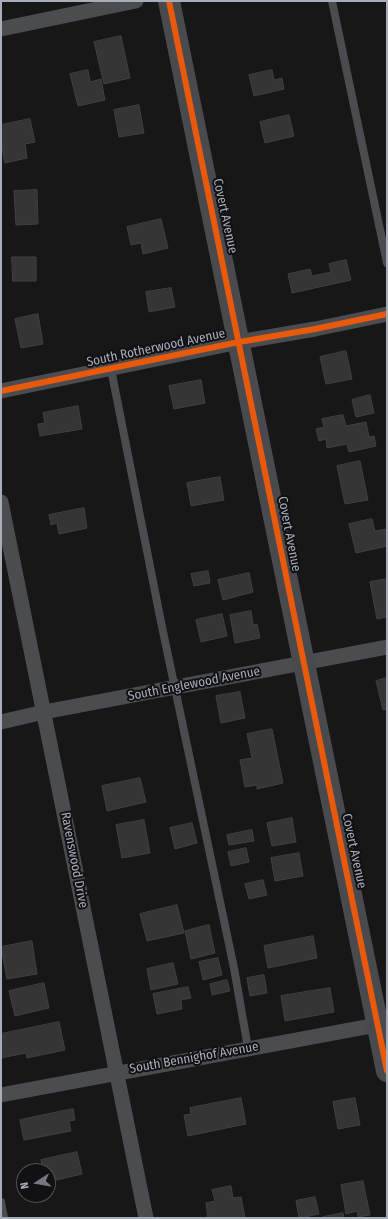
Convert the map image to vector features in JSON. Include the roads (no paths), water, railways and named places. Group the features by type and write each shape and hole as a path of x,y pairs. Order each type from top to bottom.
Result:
{"main road":[{"name":"Covert Avenue","path":"169,1 304,663 383,1024 387,1071"}],"street":[{"path":"1,29 136,1"},
{"name":"South Rotherwood Avenue","path":"1,391 239,342 315,329 387,314"},
{"name":"Ravenswood Drive","path":"1,502 146,1218"},
{"name":"South Englewood Avenue","path":"1,722 44,712 387,647"},
{"name":"South Bennighof Avenue","path":"1,1095 116,1072 383,1024"}],"lane":[{"path":"332,1 387,263"},
{"path":"111,369 174,688 194,773 233,960 248,1048"},
{"path":"1,1202 4,1218"}]}
